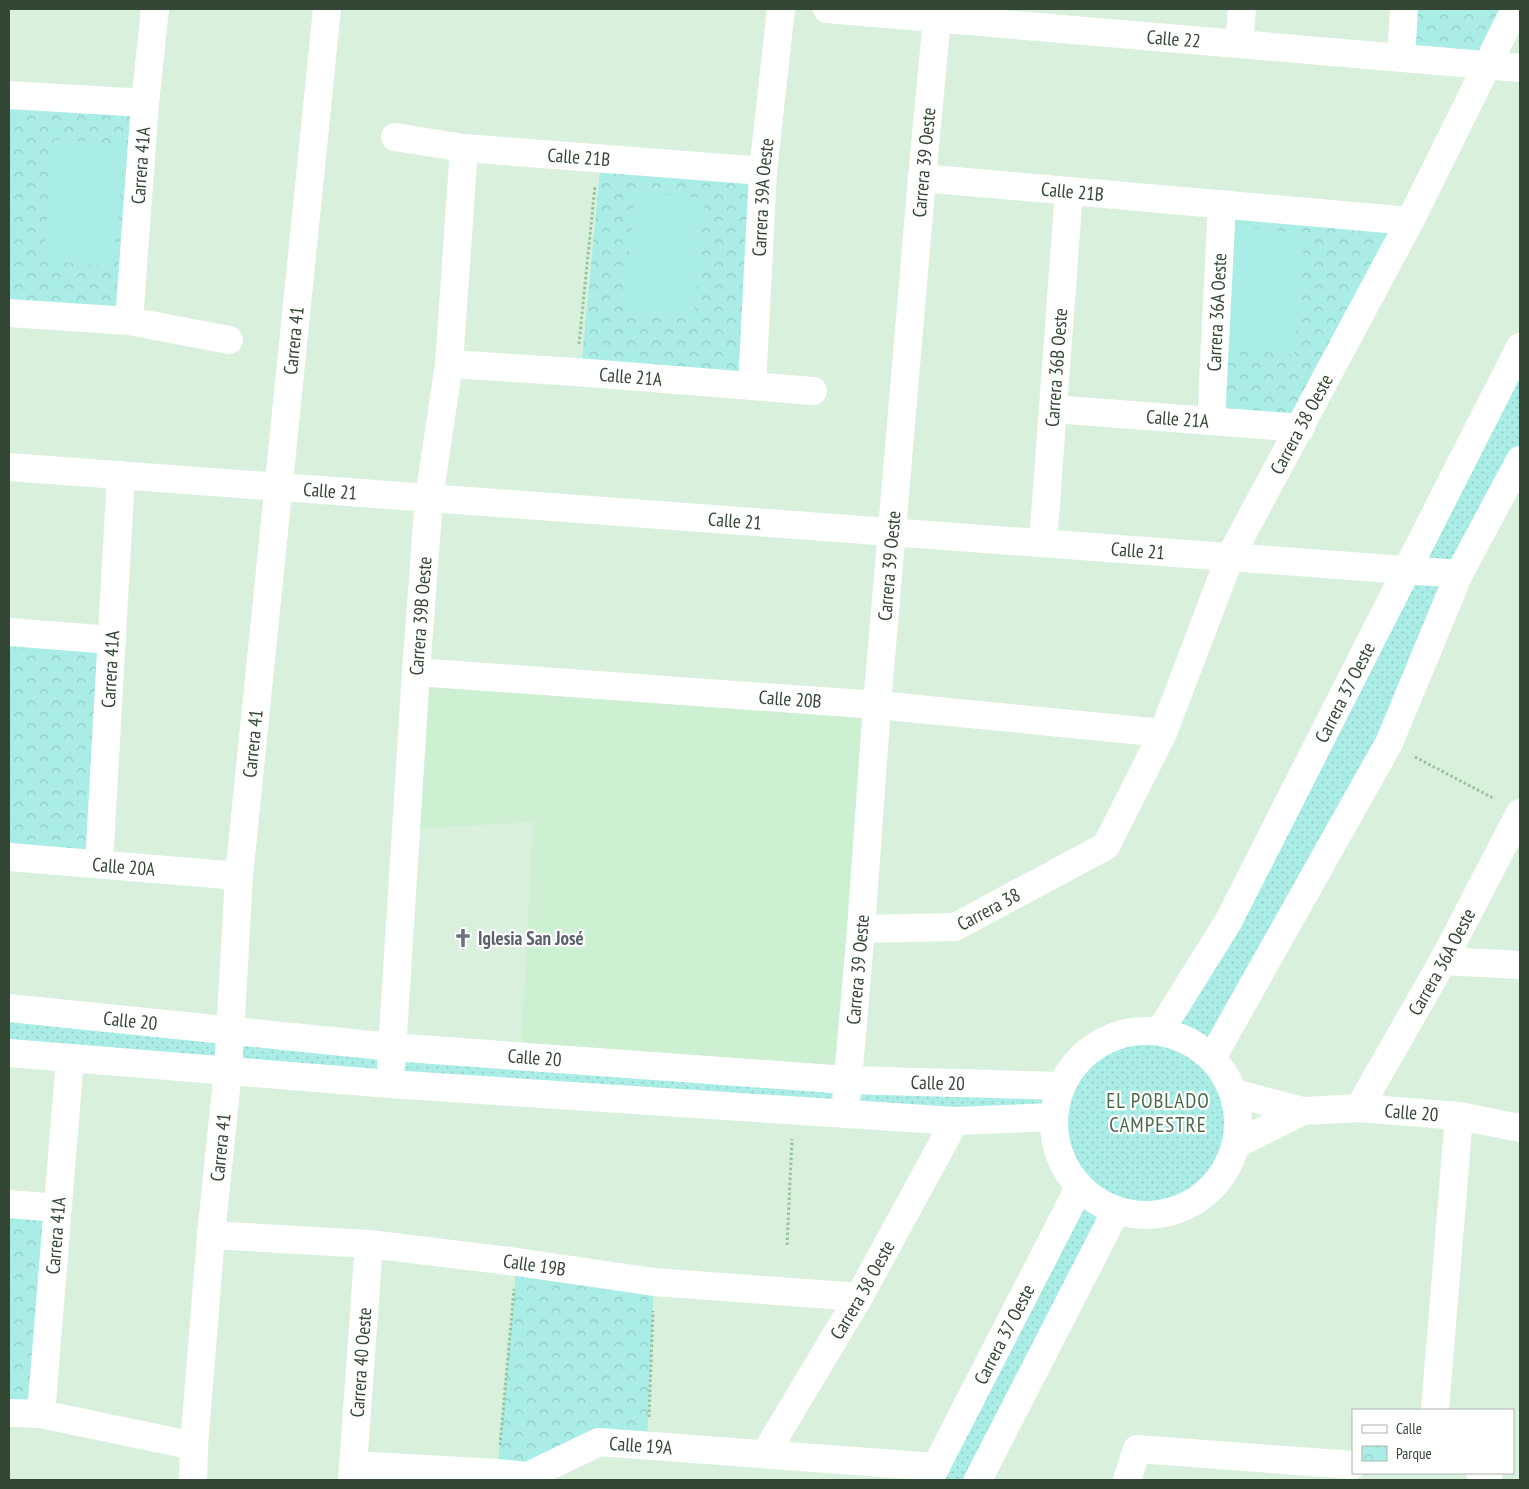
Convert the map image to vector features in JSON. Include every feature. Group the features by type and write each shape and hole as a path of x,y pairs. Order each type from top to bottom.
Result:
{"street":[{"name":"Carrera 41A","path":"129,321 145,103 155,9"},
{"name":"Carrera 41","path":"193,1480 211,1235 231,1031 239,876 327,9"},
{"name":"Carrera 39A Oeste","path":"752,386 763,171 781,9"},
{"name":"Calle 22","path":"836,9 1520,68"},
{"path":"1240,44 1242,9"},
{"path":"1401,57 1404,9"},
{"name":"Carrera 38 Oeste","path":"1106,846 1163,733 1230,557 1301,428 1410,221 1515,9"},
{"name":"Carrera 39 Oeste","path":"845,1114 861,929 877,705 937,18"},
{"path":"9,95 145,103"},
{"name":"Calle 21B","path":"396,137 464,148 763,171"},
{"name":"Carrera 39B Oeste","path":"390,1084 429,498 449,364 464,148"},
{"name":"Calle 21B","path":"922,178 1410,221"},
{"name":"Carrera 36B Oeste","path":"1043,543 1069,191"},
{"name":"Carrera 36A Oeste","path":"1211,421 1222,204"},
{"path":"9,313 129,321 229,340"},
{"name":"Carrera 37 Oeste","path":"1160,1031 1228,922 1520,347"},
{"name":"Calle 21A","path":"449,364 813,391"},
{"name":"Calle 21A","path":"1054,409 1301,428"},
{"path":"1212,1058 1389,744 1459,574 1520,460"},
{"name":"Calle 21","path":"9,466 1459,574"},
{"name":"Carrera 41A","path":"99,864 120,475"},
{"path":"9,632 112,640"},
{"name":"Calle 20B","path":"416,672 877,705 1163,733"},
{"name":"Carrera 36A Oeste","path":"1359,1108 1443,961 1512,808"},
{"name":"Carrera 38","path":"861,929 955,927 1106,846"},
{"name":"Calle 20A","path":"9,857 239,876"},
{"path":"1443,961 1520,965"},
{"name":"Calle 20","path":"9,1008 392,1047 847,1080 1060,1086"},
{"path":"1160,1031 1188,1041 1212,1058 1225,1075 1234,1093 1239,1119 1237,1144 1224,1173 1204,1195 1177,1210 1146,1216 1116,1211 1095,1200 1079,1188 1063,1165 1054,1142 1053,1117 1060,1086 1077,1060 1100,1042 1130,1032 1160,1031"},
{"name":"Calle 20","path":"9,1053 390,1084 955,1121 1053,1117"},
{"name":"Carrera 41A","path":"41,1414 70,1058"},
{"name":"Calle 20","path":"1234,1093 1303,1111 1359,1108 1459,1116 1520,1128"},
{"name":"Calle 20","path":"1237,1144 1303,1111"},
{"path":"1435,1409 1459,1116"},
{"name":"Carrera 38 Oeste","path":"765,1454 858,1297 955,1121"},
{"name":"Carrera 37 Oeste","path":"933,1473 1079,1188"},
{"path":"9,1204 58,1208"},
{"path":"978,1480 1116,1211"},
{"name":"Calle 19B","path":"211,1235 369,1244 517,1262 654,1282 858,1297"},
{"name":"Carrera 40 Oeste","path":"352,1472 369,1244"},
{"path":"9,1413 41,1414 194,1446"},
{"name":"Calle 19A","path":"352,1472 497,1473 528,1476 598,1442 765,1454 933,1473"},
{"path":"1127,1480 1137,1449 1352,1464"}],"path":[{"path":"576,372 598,158"},
{"path":"1389,744 1512,808"},
{"path":"787,1245 793,1110"},
{"path":"497,1473 517,1262"},
{"path":"648,1445 654,1282"}],"shaded area":[{"path":"9,9 1520,9 1520,1480 9,1480"},
{"path":"416,672 877,705 847,1080 521,1057 533,822 407,829"}],"green space":[{"path":"1404,9 1515,9 1486,65 1401,57"},
{"path":"9,95 145,103 129,321 9,313"},
{"path":"54,139 125,145 113,267 43,260"},
{"path":"601,161 760,171 749,383 581,369"},
{"path":"635,192 705,198 694,319 623,313"},
{"path":"1222,204 1410,221 1301,428 1195,420"},
{"path":"1234,227 1305,233 1294,355 1224,348"},
{"path":"1520,347 1520,460 1389,743 1212,1058 1231,1084 1234,1094 1238,1126 1232,1156 1215,1183 1204,1194 1181,1209 1154,1215 1116,1211 978,1480 929,1480 1079,1188 1067,1170 1057,1147 1053,1117 9,1053 9,1008 1060,1086 1077,1060 1101,1042 1129,1032 1160,1031"},
{"path":"9,632 112,640 99,864 9,857"},
{"path":"9,1204 58,1208 41,1414 9,1413"},
{"path":"517,1262 654,1282 647,1445 497,1473"}],"place":[{"name":"Iglesia San José","path":"463,938"}],"district":[{"name":"EL POBLADO CAMPESTRE","path":"1158,1112"}]}
